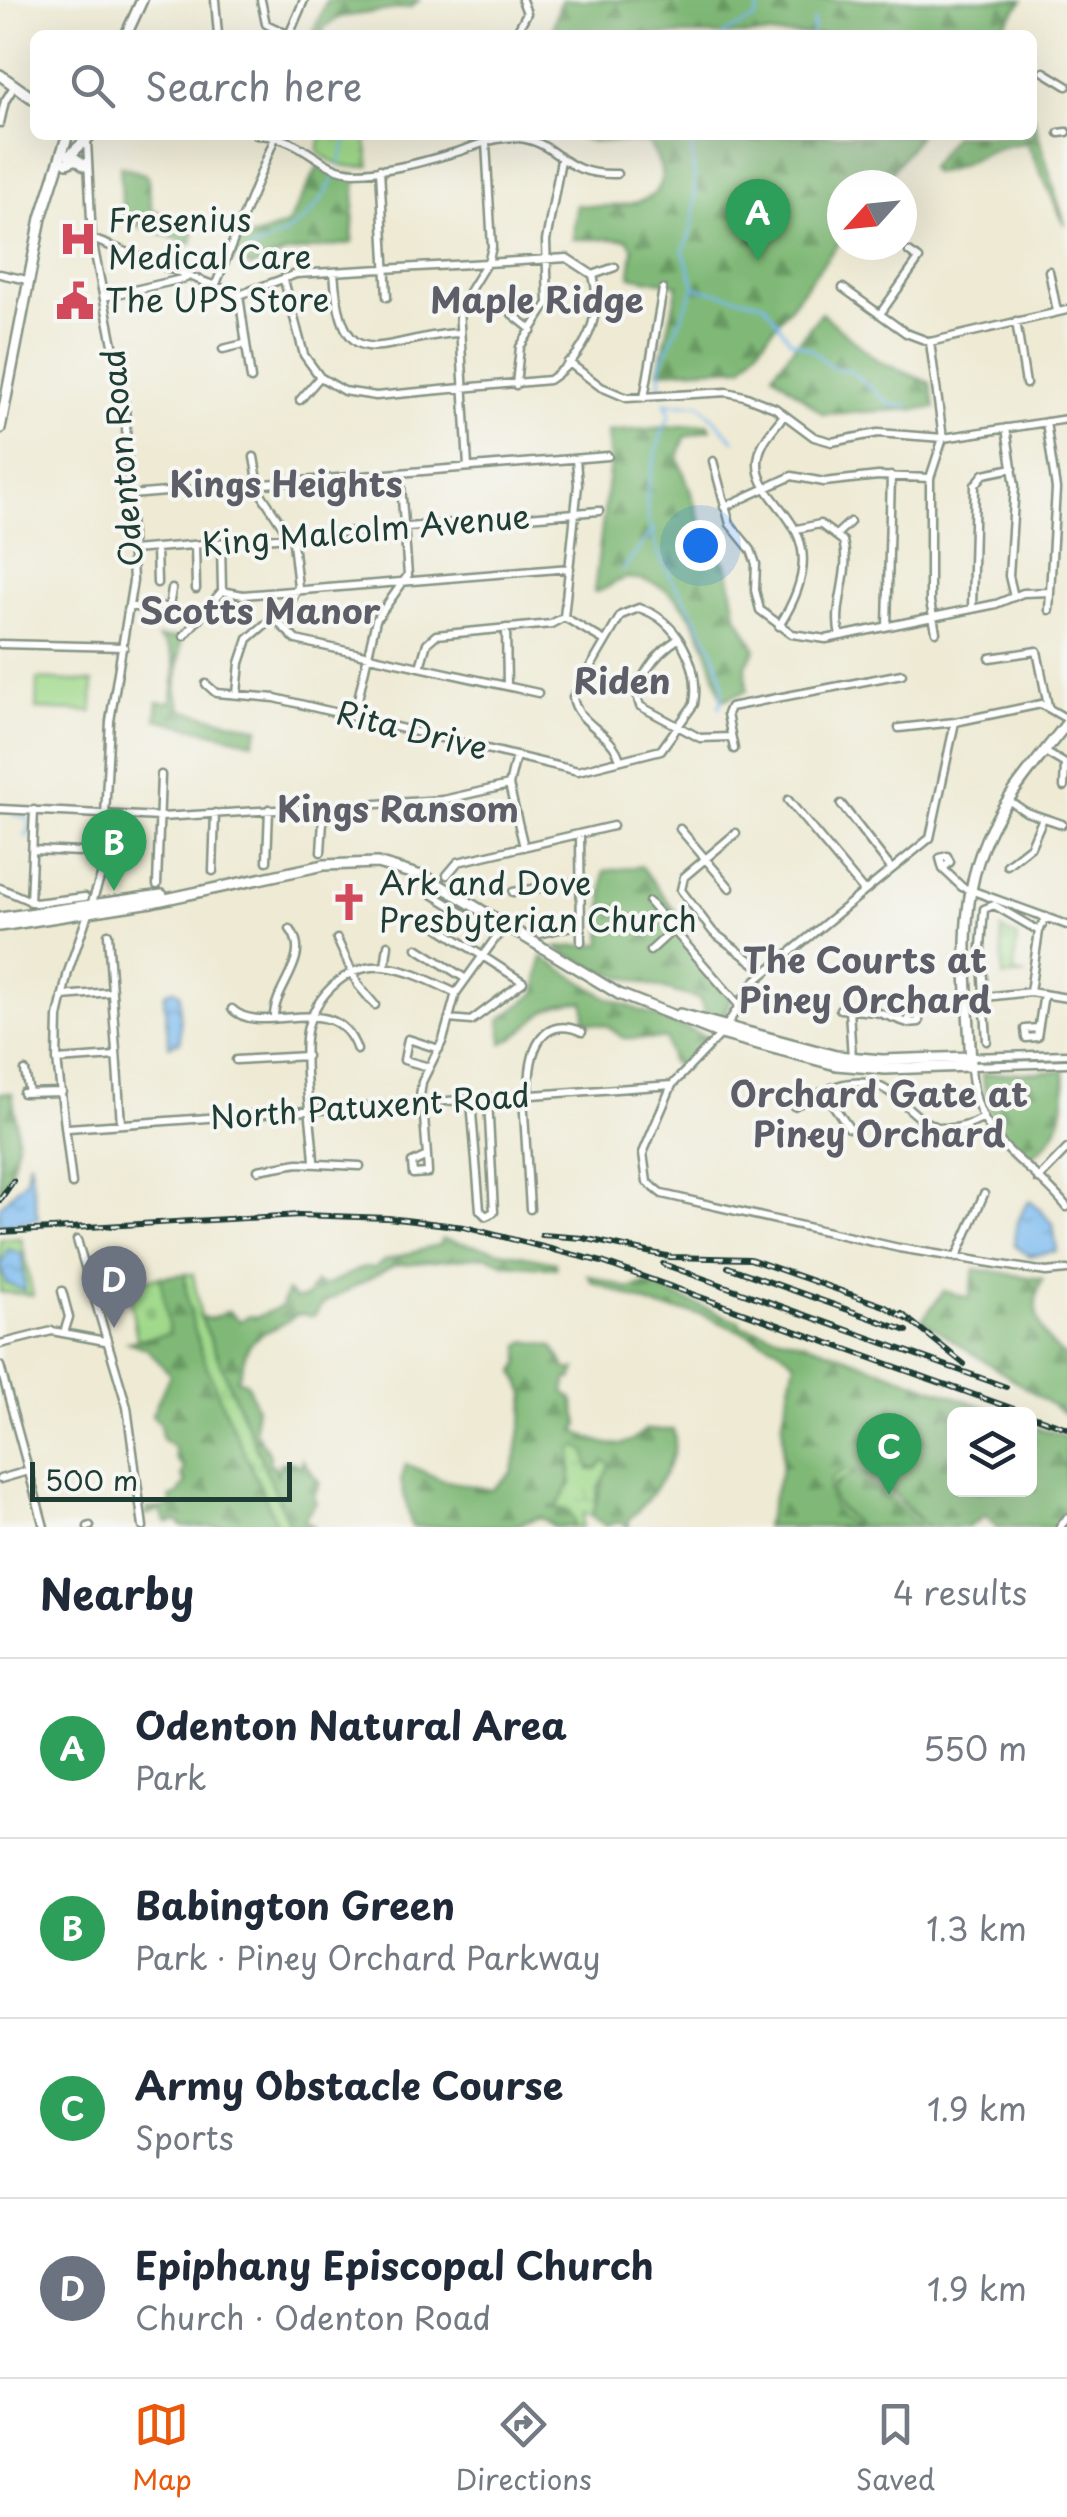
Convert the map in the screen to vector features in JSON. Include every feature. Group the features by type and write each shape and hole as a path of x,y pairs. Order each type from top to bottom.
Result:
{"main road":[{"path":"128,30 142,0"},
{"path":"0,75 30,96"},
{"path":"0,429 28,277 66,140"},
{"path":"52,184 84,141"},
{"path":"64,164 76,159 84,166"},
{"path":"971,1062 965,938 970,889 988,835 1008,800 1067,721"},
{"path":"0,926 90,904 185,893 338,863 377,863 428,878 588,977 648,1006 810,1060 884,1069 971,1062"},
{"path":"0,918 68,903 90,904"},
{"path":"724,1030 852,1058 971,1062"}],"street":[{"path":"216,0 218,30"},
{"path":"261,0 266,24 279,30"},
{"path":"291,30 304,0"},
{"path":"518,30 527,13 522,0"},
{"path":"1044,72 1067,86"},
{"path":"0,123 1,112 15,86"},
{"path":"214,288 274,140"},
{"path":"289,140 339,169 380,169 425,162 486,143 510,140"},
{"path":"529,140 584,174 617,174"},
{"name":"Odenton Road","path":"72,1184 57,1060 62,996 105,853 106,754 132,607 125,405 92,239 84,141"},
{"name":"Odenton Road","path":"84,141 88,204"},
{"path":"468,467 458,333 460,300 487,263 492,247 486,143"},
{"path":"516,384 516,360 548,303 547,260 561,160"},
{"path":"380,169 387,297"},
{"path":"92,239 239,296 296,274 547,260 579,262 593,274 598,316 568,362 550,380 362,395 320,377 298,342 284,280"},
{"path":"880,314 917,258"},
{"path":"593,274 614,268"},
{"path":"1049,271 1057,311"},
{"path":"334,272 341,320 350,337 360,344 398,346 458,333"},
{"path":"3,274 28,277"},
{"path":"104,297 187,278"},
{"path":"843,288 906,332 930,342 1067,310"},
{"path":"644,398 663,289"},
{"path":"239,296 251,379"},
{"path":"512,314 532,330"},
{"path":"1016,321 1026,384"},
{"path":"930,342 943,438 930,478 936,632"},
{"path":"222,348 244,344"},
{"path":"568,362 614,394 644,398 727,392 766,403 823,440 878,432 943,438 1067,419"},
{"path":"300,400 320,377"},
{"path":"779,626 801,585 804,569 797,529 758,469 760,450 784,415"},
{"path":"1046,422 1056,489 1049,610"},
{"path":"1006,428 1016,508 1010,576 1014,597"},
{"path":"130,496 608,456"},
{"path":"237,694 244,647 291,602 296,591 291,536 257,484 254,457"},
{"path":"564,617 575,513 576,459"},
{"path":"713,460 730,524 751,550 760,610 779,626 806,639 840,636 1050,592"},
{"path":"972,608 975,485 984,474 1012,468"},
{"path":"354,717 381,610 404,582 408,565 400,473"},
{"path":"724,507 792,476 834,482 891,476 930,478"},
{"path":"887,626 891,476"},
{"name":"King Malcolm Avenue","path":"132,550 599,512"},
{"path":"838,533 850,522"},
{"path":"797,529 820,524 838,533 846,552 836,624 840,636"},
{"path":"184,636 222,591 221,543"},
{"path":"195,545 196,590"},
{"path":"156,548 157,583"},
{"path":"222,591 243,595 570,568"},
{"path":"132,607 169,606 172,588"},
{"path":"620,760 615,745 577,712 573,702 621,615 631,608 657,614 678,639 690,662 695,696 681,727"},
{"path":"273,617 296,640 538,693"},
{"path":"420,667 426,642 436,635 552,624 564,617"},
{"path":"564,617 605,641"},
{"path":"506,628 507,686"},
{"path":"678,639 658,656 636,695 644,710 706,740 731,737"},
{"path":"0,644 124,648"},
{"path":"990,658 1036,650 1048,706"},
{"path":"734,748 730,707 902,674"},
{"name":"Rita Drive","path":"206,684 216,693 275,698 578,771 661,750 681,727"},
{"path":"899,728 955,722 1032,705 1048,706 1067,721"},
{"path":"955,722 934,830 766,972 738,1004 724,1030 672,1086 642,1153 645,1177 655,1190 956,1258 1046,1272 1067,1270"},
{"path":"1044,752 1066,765 1064,787"},
{"path":"516,756 509,785 524,846"},
{"path":"156,885 161,775"},
{"path":"0,809 161,818 324,804 443,800 509,785"},
{"path":"788,800 863,890"},
{"path":"1008,800 1062,824"},
{"path":"322,852 324,804"},
{"path":"841,804 890,868"},
{"path":"268,861 269,809"},
{"path":"30,902 34,810"},
{"path":"213,870 215,814"},
{"path":"1007,865 1031,846 1043,818"},
{"path":"447,875 458,862 613,826"},
{"path":"680,829 730,888"},
{"path":"736,832 682,880 684,900 721,939 766,972"},
{"path":"580,834 581,942"},
{"path":"33,850 105,853"},
{"path":"943,869 951,881 1067,924"},
{"path":"514,892 565,880 578,882"},
{"path":"0,888 30,902 68,903"},
{"path":"432,894 498,935"},
{"path":"649,902 738,1004"},
{"path":"987,1041 980,947 984,909 994,905 1039,930"},
{"path":"1030,992 1039,930 1046,917"},
{"path":"425,920 523,982 471,1021 449,1019"},
{"path":"539,934 580,924"},
{"path":"427,1156 421,1104 429,1067 439,1049 456,993 505,925"},
{"path":"274,1018 275,1004 296,961 296,939 290,930"},
{"path":"650,951 673,930"},
{"path":"108,934 122,1124"},
{"path":"337,940 352,975 375,1005"},
{"path":"385,967 388,946"},
{"path":"418,948 466,979"},
{"path":"314,1162 306,1036 326,991 352,975 385,967 417,974 456,993"},
{"path":"62,996 112,992"},
{"path":"985,998 1030,992 1067,998"},
{"path":"1038,1028 1044,994"},
{"path":"232,1009 250,1019 312,1016 344,1032 357,1050"},
{"path":"840,1009 908,1023"},
{"path":"810,1060 848,1063 852,1058 850,1010"},
{"path":"530,1209 526,1096 529,1058 538,1042 563,1029 582,1032"},
{"path":"429,1067 404,1060 408,1039 439,1049"},
{"path":"57,1060 116,1056"},
{"path":"236,1060 306,1056"},
{"path":"971,1062 1067,1059"},
{"path":"971,1062 1049,1063 1067,1059"},
{"path":"971,1062 982,1119 1002,1147 1067,1207"},
{"path":"25,1071 26,1093 62,1092"},
{"path":"794,1106 844,1084 868,1083 890,1092 934,1128 954,1130 982,1119"},
{"name":"North Patuxent Road","path":"68,1128 672,1086"},
{"path":"824,1092 849,1128"},
{"path":"471,1100 480,1210 486,1216 494,1212 496,1200 488,1099"},
{"path":"1038,1179 1067,1148"},
{"path":"258,1170 314,1162 360,1166"},
{"path":"956,1258 984,1194"},
{"path":"77,1240 128,1408 143,1527"},
{"path":"62,1291 67,1326 75,1336 105,1342"},
{"path":"67,1326 75,1336"},
{"path":"0,1344 67,1326"},
{"path":"0,1366 44,1527"},
{"path":"0,1479 28,1471"},
{"path":"1060,1527 1067,1518"}],"green space":[{"path":"327,0 419,0 411,7 340,17 323,30 314,30"},
{"path":"561,0 1023,0 1000,30 552,30"},
{"path":"1037,130 1065,225 1027,143 999,148 946,170 933,173 929,168 950,140 1037,140"},
{"path":"320,140 366,140 370,166 336,163 318,152"},
{"path":"589,140 915,140 893,170 827,170 827,258 743,367 659,371 678,285 630,276 633,249 627,239 573,239 576,205 629,204 656,192 661,180 659,164 648,143"},
{"path":"319,165 335,174 356,175 352,243 286,253 251,267 229,257 241,241 287,225"},
{"path":"120,166 147,175 152,210 194,227 191,244 123,220"},
{"path":"821,313 878,361 930,383 935,408 823,414 773,373"},
{"path":"707,424 711,429 685,437 678,457 702,524 728,568 736,613 756,650 746,665 747,691 722,700 694,622 668,591 651,582 629,578 594,592 610,464 607,432"},
{"path":"158,638 181,638 176,690 182,710 259,728 253,742 156,719 158,702 171,703 175,676 170,652"},
{"path":"37,679 93,682 92,712 36,709"},
{"path":"641,866 675,911 687,946 731,999 722,1020 706,1013 699,999 593,968 556,948 602,944 604,871"},
{"path":"1001,930 1017,937 1014,973 1026,975 1003,977"},
{"path":"542,957 608,998 708,1037 682,1069 671,1062 666,1039 623,1038 607,1026 585,1021 584,1002 554,1007 503,1043 500,1020 536,993"},
{"path":"1064,1071 1059,1122 1047,1142 1027,1159 996,1121 982,1074"},
{"path":"0,1093 12,1093 17,1132 12,1167 0,1192"},
{"path":"21,1238 33,1295 0,1292 0,1239"},
{"path":"442,1239 555,1262 556,1268 506,1264 487,1256 395,1265 324,1303 314,1316 297,1314 248,1347 237,1379 246,1382 256,1406 255,1431 270,1455 269,1465 274,1465 277,1474 280,1463 294,1462 301,1468 302,1460 320,1483 313,1497 316,1502 304,1519 314,1527 290,1527 201,1317 211,1319 229,1311 239,1321 249,1316 255,1318 282,1306 287,1291 295,1299 307,1297 315,1282 324,1286 364,1267 375,1268 384,1261 441,1244"},
{"path":"975,1269 1043,1279 1036,1312 1043,1332 1067,1358 1067,1415 922,1320 944,1291 969,1298"},
{"path":"185,1274 193,1274 201,1318 290,1527 278,1527 221,1401 196,1334"},
{"path":"185,1274 188,1302 207,1367 278,1527 183,1527 177,1521 167,1523 159,1510 146,1515 146,1509 172,1507 170,1497 178,1494 186,1482 182,1477 184,1468 175,1458 175,1448 162,1439 160,1424 152,1415 170,1374 146,1348 128,1342 169,1334 160,1277"},
{"path":"588,1275 629,1289 644,1284 739,1321 740,1325 813,1345 984,1407 947,1407 947,1497 1037,1497 1037,1428 1066,1436 1067,1511 1053,1527 996,1527 986,1515 969,1527 928,1527 886,1487 862,1473 849,1471 837,1474 828,1491 840,1517 853,1527 765,1527 782,1467 783,1420 795,1362 776,1346 700,1314 660,1308 592,1282"},
{"path":"160,1277 170,1334 137,1339 127,1282"},
{"path":"527,1341 553,1346 567,1370 576,1369 572,1379 567,1378 564,1392 573,1399 579,1424 575,1431 603,1443 620,1444 645,1430 673,1430 673,1453 662,1478 628,1520 629,1527 619,1522 606,1526 592,1517 604,1478 597,1469 569,1461 567,1490 557,1506 548,1508 569,1509 575,1522 572,1527 555,1527 540,1517 511,1527 412,1527 401,1481 406,1464 442,1480 492,1490 512,1472 526,1396 515,1372 520,1364 520,1345"},
{"path":"578,1446 586,1452 589,1470 597,1469 604,1461 610,1465 598,1488 593,1516 584,1513 582,1527 572,1527 575,1522 569,1510 548,1507 557,1506 571,1484 572,1450"},
{"path":"857,1470 928,1527 921,1527 854,1473 834,1483 832,1490 839,1508 859,1527 844,1520 832,1503 830,1480 842,1471"},
{"path":"859,1474 921,1527 859,1527 835,1503 831,1491 845,1475"}],"water":[{"path":"174,989 180,993 180,1042 169,1046 164,999 165,993"},
{"path":"29,1160 38,1219 0,1226 0,1206 26,1179"},
{"path":"1030,1200 1053,1223 1057,1251 1029,1256 1015,1246 1018,1221"},
{"path":"8,1249 22,1254 25,1291 6,1283 0,1266"}],"waterway":[{"path":"733,30 756,18 760,6 779,0"},
{"path":"785,0 793,2"},
{"path":"813,30 814,20"},
{"path":"339,165 346,140"},
{"path":"660,389 661,364 695,286 683,251 695,208 691,140"},
{"path":"250,251 280,236 312,212 337,172"},
{"path":"697,288 764,303 790,340 811,349 832,368 849,370 893,406 909,406"},
{"path":"665,402 670,415 651,475 648,516 662,561 714,652 723,691 719,707"},
{"path":"668,404 700,404 735,441"},
{"path":"622,571 654,529"},
{"path":"12,814 28,818 29,835 25,836"}],"railway":[{"path":"0,1200 13,1181"},
{"path":"0,1232 300,1215 388,1218 464,1227 602,1262 1067,1428"},
{"path":"542,1235 583,1238 671,1257 750,1259 884,1306 912,1322"},
{"path":"663,1264 1006,1387"},
{"path":"728,1267 907,1331"},
{"path":"902,1314 964,1364"}],"place":[{"name":"Fresenius Medical Care","path":"78,239"},
{"name":"Odenton Natural Area","path":"758,261"},
{"name":"The UPS Store","path":"75,301"},
{"name":"Babington Green","path":"114,891"},
{"name":"Ark and Dove Presbyterian Church","path":"349,902"},
{"name":"Epiphany Episcopal Church","path":"114,1328"},
{"name":"Army Obstacle Course","path":"889,1495"}],"district":[{"name":"Maple Ridge","path":"537,301"},
{"name":"Kings Heights","path":"286,485"},
{"name":"Scotts Manor","path":"260,612"},
{"name":"Riden","path":"622,682"},
{"name":"Kings Ransom","path":"398,810"},
{"name":"The Courts at Piney Orchard","path":"865,981"},
{"name":"Orchard Gate at Piney Orchard","path":"879,1115"}]}
